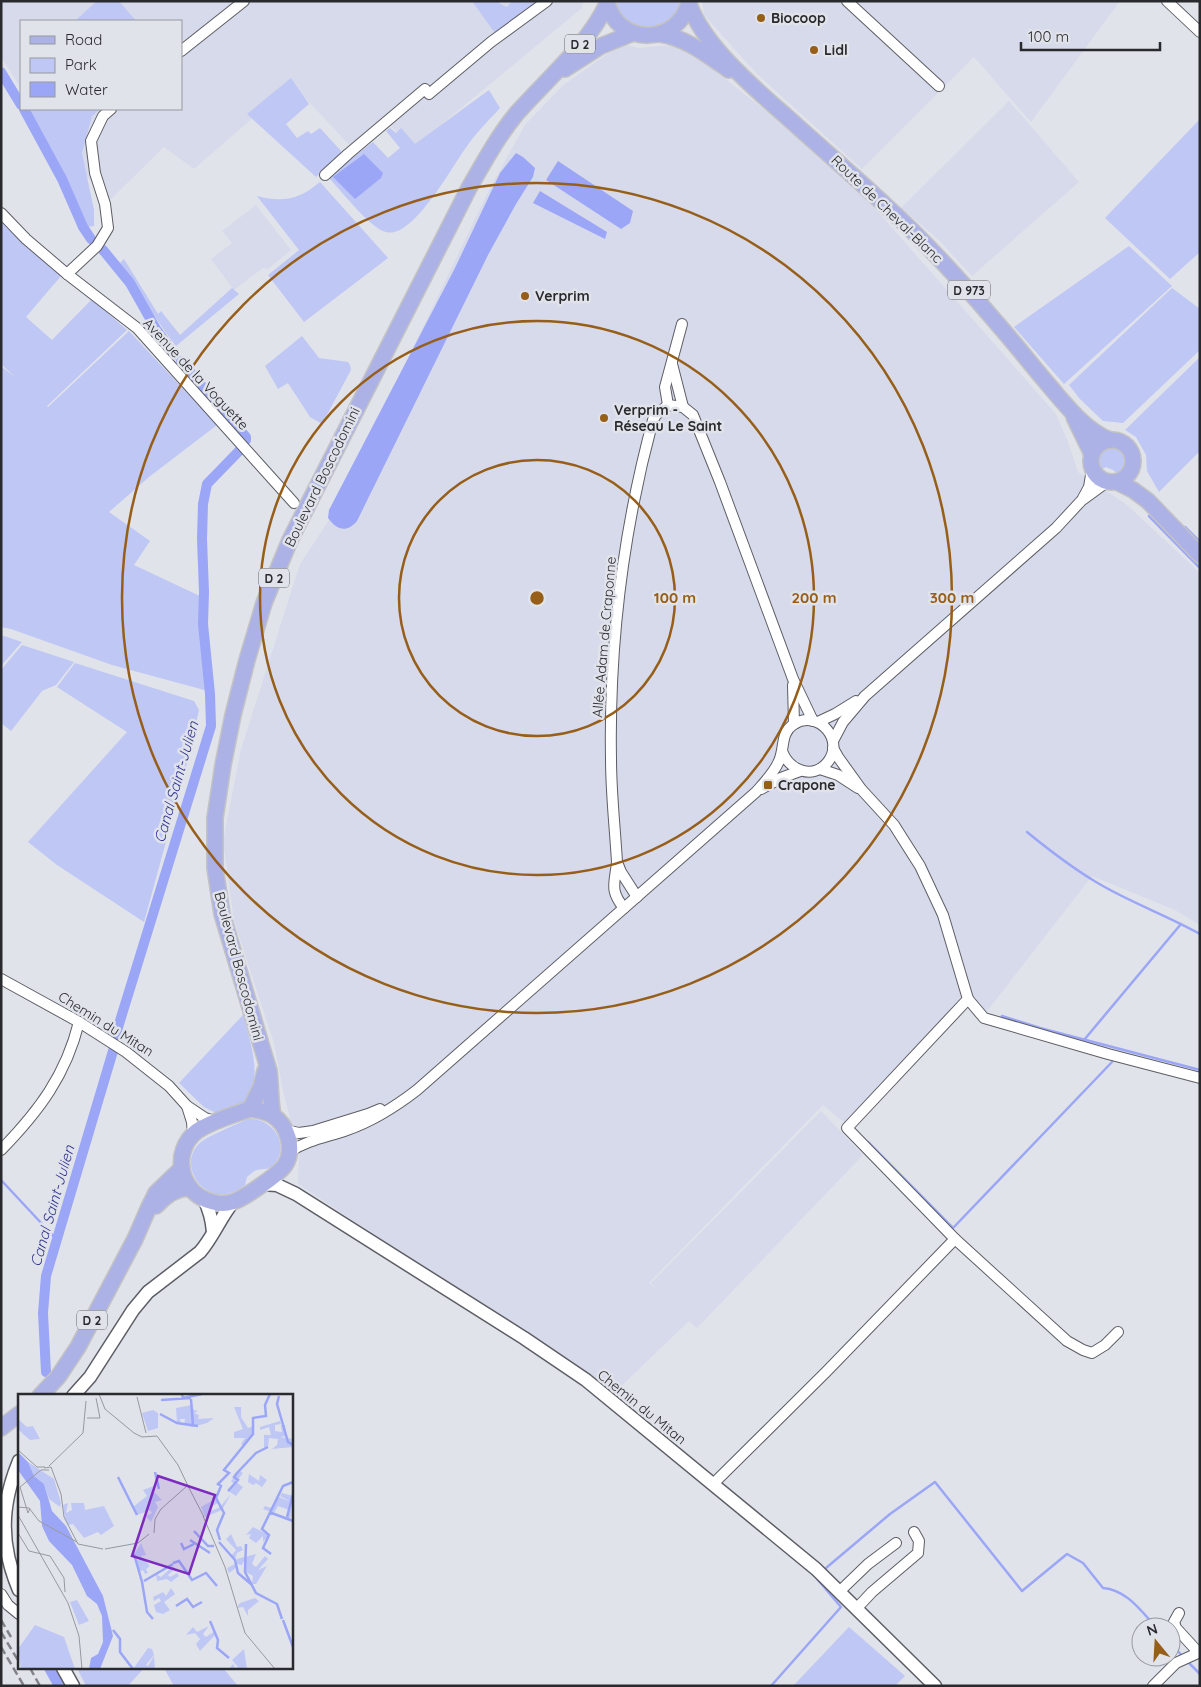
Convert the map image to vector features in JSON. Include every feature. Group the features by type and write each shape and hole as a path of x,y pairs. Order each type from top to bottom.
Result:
{"main road":[{"path":"607,3 614,18 626,29 633,33 651,36 670,30 685,14 689,3"},
{"name":"Boulevard Boscodomini","path":"273,1115 270,1102 271,1085 265,1059 222,914 215,868 215,818 221,774 233,715 264,603 290,540 469,188 500,137 517,114 597,24 607,3"},
{"name":"D 973","path":"689,3 693,15 709,38 752,86"},
{"name":"Boulevard Boscodomini","path":"547,82 601,46 633,33"},
{"name":"D 973","path":"660,34 674,36 693,45 752,86"},
{"name":"Route de Cheval-Blanc","path":"752,86 888,207 970,292 1070,410 1092,429 1110,440"},
{"name":"Route de Cheval-Blanc","path":"1070,410 1092,454"},
{"path":"1112,482 1126,477 1132,468 1133,458 1129,448 1120,442 1110,440 1099,444 1092,454 1092,470 1098,477 1133,490 1148,501 1200,555"},
{"path":"1132,468 1148,501"},
{"name":"Boulevard Boscodomini","path":"250,1109 261,1087 265,1059"},
{"path":"250,1109 273,1115 285,1130 290,1144 287,1159 261,1184 233,1202 221,1204 204,1199 189,1188 183,1176 183,1150 193,1135 216,1122 250,1109"},
{"name":"D 2","path":"42,1394 58,1377 78,1347 135,1239 156,1193 182,1168"},
{"name":"D 2","path":"135,1239 162,1200 176,1190 189,1188"},
{"path":"1,1428 18,1415"}],"street":[{"path":"182,50 244,1"},
{"path":"325,176 348,154 426,89 429,94 491,42 547,1"},
{"path":"847,1 939,86"},
{"path":"1167,1 1200,32"},
{"path":"67,274 97,246 108,228 105,204 95,173 91,141 103,116 110,110"},
{"name":"Avenue de la Voguette","path":"1,213 26,239 67,274 137,328 294,503"},
{"path":"682,324 665,387 668,405 683,407 693,415 793,680 816,722 828,730 838,757 862,789 894,825 920,866 943,915 968,998 984,1018 1200,1078"},
{"path":"672,364 683,407"},
{"name":"Allée Adam de Craponne","path":"617,862 611,732 619,590 631,516 653,420 668,405"},
{"path":"756,792 781,778 800,771 820,769 829,760 833,744 843,722 865,696 1056,528 1081,501 1089,486 1092,470"},
{"path":"1081,501 1112,482"},
{"path":"793,680 794,724"},
{"path":"296,1194 290,1185 287,1159 306,1143 370,1121 417,1090 756,792 775,769 782,751 784,735 794,724 800,721 816,722 836,714 865,696"},
{"path":"782,751 788,763 800,771"},
{"path":"820,769 838,775 862,789"},
{"path":"617,862 621,872 638,896"},
{"path":"617,862 613,887 618,900 624,908"},
{"name":"Chemin du Mitan","path":"1,979 79,1022 126,1052 169,1086 187,1106 205,1118 216,1122"},
{"path":"968,998 847,1128 955,1239 1067,1340 1092,1353 1118,1332"},
{"path":"1,1150 17,1134 46,1098 61,1073 79,1022"},
{"path":"285,1130 299,1133 313,1131 368,1114 417,1090"},
{"name":"Chemin du Mitan","path":"187,1106 192,1122 193,1135"},
{"name":"Chemin du Mitan","path":"261,1184 277,1186 296,1194 517,1333 586,1380 816,1568 935,1686"},
{"path":"204,1199 210,1209 213,1232"},
{"path":"75,1394 90,1377 133,1310 148,1292 200,1252 233,1202"},
{"path":"713,1484 826,1372 955,1239"},
{"path":"18,1464 8,1491 4,1511 4,1533 8,1557 11,1572 18,1588"},
{"path":"857,1608 872,1592 918,1553 919,1541 914,1532"},
{"path":"840,1591 868,1564 896,1543"},
{"path":"1,1594 8,1605 18,1613"},
{"path":"1153,1686 1162,1671 1199,1652 1176,1628 1174,1622 1179,1613"},
{"path":"64,1670 73,1686"}],"shaded area":[{"path":"1,1 583,1 582,8 414,147 390,126 357,153 292,84 194,169 164,147 110,200 71,161 37,110 182,110 182,20 20,20 20,86 1,57"},
{"path":"702,1 1120,1 1031,122 974,57 862,169 757,74 704,15"},
{"path":"681,44 843,172 1056,414 1078,472 1127,505 1200,573 1200,925 1175,910 1092,876 984,1015 965,1007 853,1130 823,1105 649,1283 657,1289 651,1283 821,1111 863,1155 697,1328 689,1321 614,1393 298,1184 299,1154 283,1091 274,1043 234,921 223,841 241,749 300,564 333,514 491,186 525,125 562,86 614,49 627,45 638,48"},
{"path":"1009,101 1079,182 972,276 939,240 901,208"},
{"path":"256,205 291,250 268,269 263,268 234,290 211,259 232,243 222,231"}],"green space":[{"path":"97,1 119,1 135,20 76,20"},
{"path":"472,1 499,1 500,4 507,7 512,1 541,1 497,36"},
{"path":"615,1 682,1 673,16 667,21 660,25 644,27 628,21 620,12"},
{"path":"291,78 309,104 286,124 297,138 308,131 311,134 320,128 341,151 341,154 316,177 247,114"},
{"path":"489,90 500,108 469,143 419,214 407,225 396,231 386,232 380,229 357,209 330,179 331,174 373,142 388,158 400,148 386,131 390,128 396,133 401,128 415,144"},
{"path":"28,110 99,110 92,116 82,153 94,210 94,226 87,227"},
{"path":"1200,119 1200,252 1170,279 1105,218"},
{"path":"320,182 388,258 304,322 268,275 299,250 257,196 275,199 291,198 313,188"},
{"path":"1,218 61,276 26,317 52,340 92,299 127,330 48,407 129,331 217,425 149,477 109,512 150,541 134,565 202,597 201,626 208,691 112,665 1,627 1,366 16,378 1,364"},
{"path":"1129,246 1172,286 1064,384 1014,327"},
{"path":"124,259 158,314 161,311 180,335 232,288 239,294 176,346 120,263"},
{"path":"1172,288 1200,309 1200,350 1123,423 1103,421 1080,399 1069,385"},
{"path":"302,336 319,358 348,362 350,365 351,370 322,424 310,417 288,383 278,389 265,366"},
{"path":"1200,357 1200,451 1159,492 1147,471 1146,455 1136,437 1125,430"},
{"path":"1113,447 1122,451 1126,459 1122,471 1118,474 1106,467 1100,470 1098,461 1100,454 1105,449"},
{"path":"1,635 22,642 1,666"},
{"path":"22,645 74,662 56,685 42,691 11,731 1,723 1,670"},
{"path":"75,663 194,701 199,710 184,776 144,922 57,865 28,842 127,732 57,687"},
{"path":"243,1015 254,1060 254,1082 251,1092 242,1104 216,1113 204,1107 179,1083"},
{"path":"247,1119 256,1119 263,1122 276,1133 281,1148 279,1156 272,1166 254,1171 247,1177 245,1185 232,1193 219,1194 208,1191 193,1174 191,1163 193,1152 205,1139"},
{"path":"849,1627 905,1676 895,1686 793,1686"},
{"path":"78,1670 142,1670 128,1686 86,1686"},
{"path":"165,1670 225,1670 238,1686 174,1686"}],"water":[{"path":"516,153 535,168 533,177 488,255 357,521 349,528 338,527 328,518 329,510 455,268 500,173"},
{"path":"364,154 383,173 381,178 355,199 333,177"},
{"path":"558,161 633,211 630,223 621,229 546,180"},
{"path":"540,191 607,232 605,239 533,203"}],"waterway":[{"name":"Canal Saint-Julien","path":"1,72 20,103"},
{"name":"Canal Saint-Julien","path":"25,110 62,179 83,227 91,239"},
{"name":"Canal Saint-Julien","path":"103,250 130,283 156,329 175,355"},
{"name":"Canal Saint-Julien","path":"181,361 212,398"},
{"name":"Canal Saint-Julien","path":"218,405 246,437 246,440"},
{"name":"Canal Saint-Julien","path":"115,1037 211,726 210,694 203,624 203,504 207,484 239,451"},
{"path":"1149,516 1200,568"},
{"path":"1185,527 1200,542"},
{"path":"1027,832 1060,858 1096,882 1200,934"},
{"path":"1084,1040 1181,924"},
{"path":"1002,1016 1040,1028 1200,1070"},
{"name":"Canal Saint-Julien","path":"46,1372 43,1313 46,1276 113,1051"},
{"path":"868,1142 953,1228 1112,1062"},
{"path":"1,1180 58,1241"},
{"path":"826,1568 890,1514 935,1482 1022,1591 1067,1554 1083,1563 1103,1588 1126,1597 1147,1617"},
{"path":"771,1686 841,1607 818,1580"},
{"path":"1187,1661 1200,1674"},
{"name":"Canal Saint-Julien","path":"50,1670 59,1686"}],"railway":[{"path":"1,1620 11,1637"},
{"path":"1,1632 18,1660"},
{"path":"1,1647 24,1686"},
{"path":"31,1670 40,1686"}],"place":[{"name":"Biocoop","path":"761,18"},
{"name":"Lidl","path":"814,50"},
{"name":"Verprim","path":"525,296"},
{"name":"Verprim - Réseau Le Saint","path":"604,418"},
{"name":"Crapone","path":"768,785"}]}
